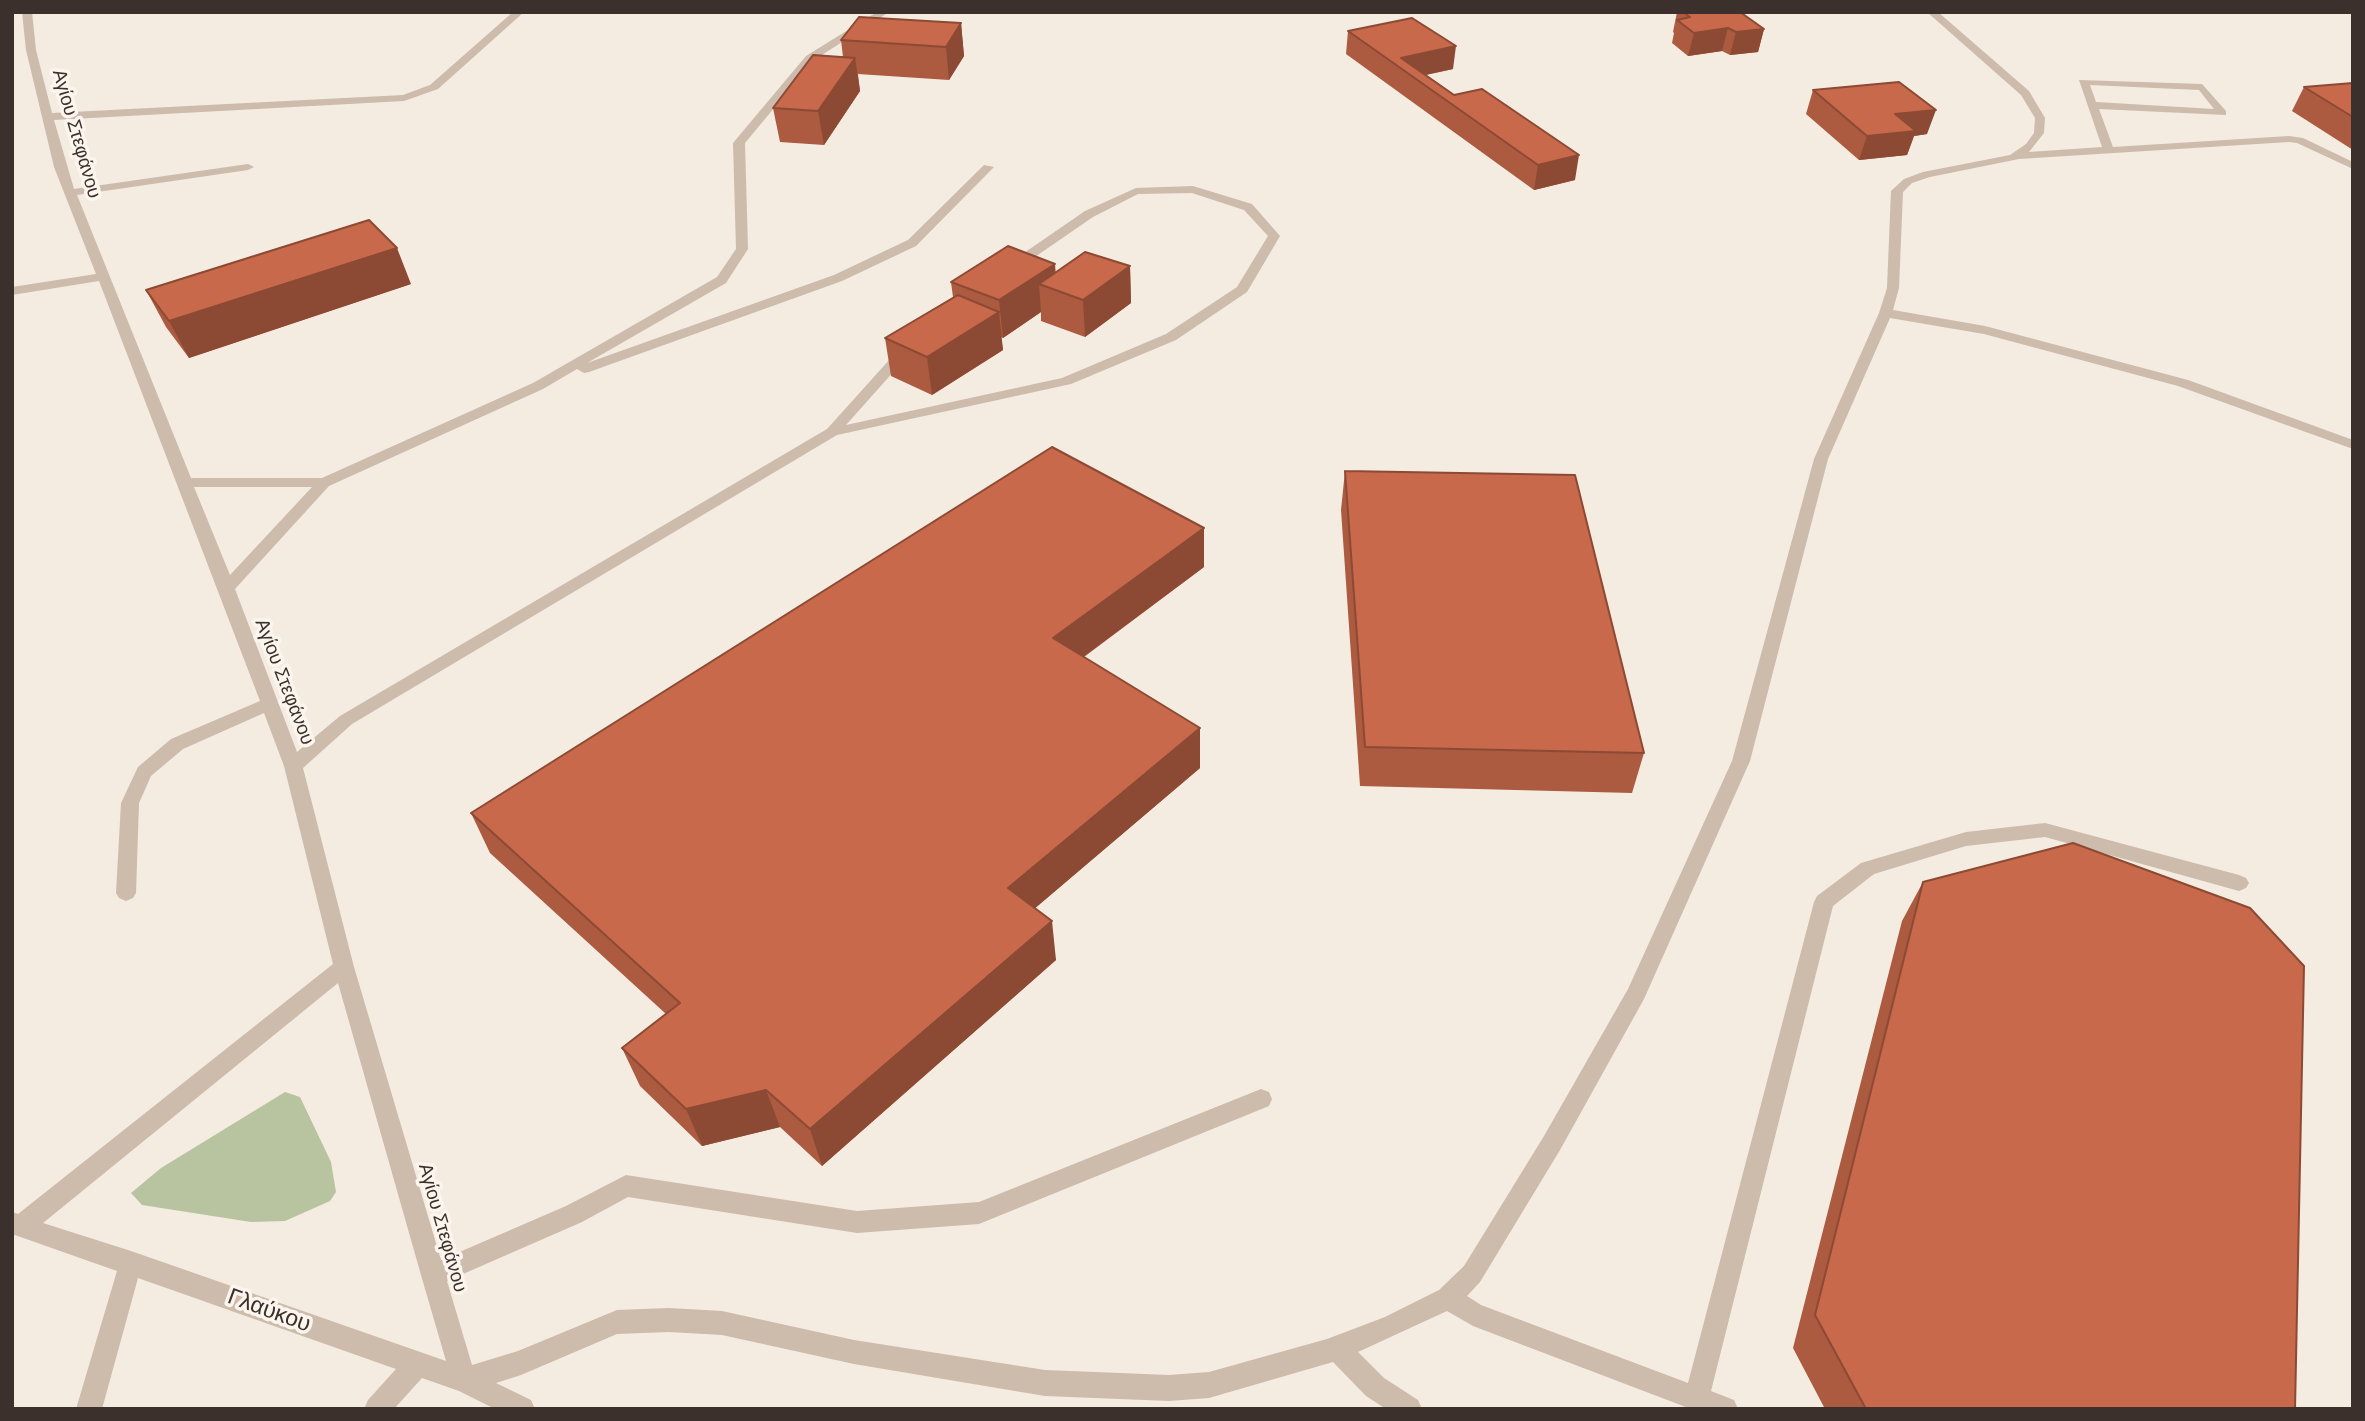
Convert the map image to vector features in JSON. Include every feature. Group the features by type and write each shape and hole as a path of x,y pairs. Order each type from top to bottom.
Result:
{"street":[{"name":"Αγίου Στεφάνου","path":"27,12 31,50 47,117 70,192 227,588 293,766 344,967 464,1380"},
{"path":"47,117 404,98 434,87 519,12"},
{"path":"538,386 722,280 742,249 739,143 810,58 884,12"},
{"path":"1932,12 2032,100 2040,118 2039,133 2030,146 2015,156"},
{"path":"2092,105 2222,113 2202,87 2083,82 2109,150"},
{"path":"464,1380 521,1363 617,1322 669,1320 722,1323 854,1352 1045,1383 1169,1388 1230,1381 1336,1348 1392,1326 1448,1298 1472,1274 1552,1143 1637,993 1741,761 1821,459 1886,313 1893,288 1895,199 1901,185 1927,174 1991,164 2015,156 2289,139 2299,140 2353,166"},
{"path":"70,192 248,167"},
{"path":"227,588 324,483 538,386 838,278 912,243 988,167"},
{"path":"832,432 1066,381 1171,337 1242,289 1274,236 1248,207 1193,190 1136,191 1090,214 1004,272"},
{"path":"12,291 102,277"},
{"path":"1886,313 1985,330 2183,383 2353,445"},
{"path":"293,766 346,720 832,432 915,343"},
{"path":"184,482 268,480 324,483"},
{"path":"126,893 130,803 144,772 177,744 270,704"},
{"path":"1697,1398 1824,902 1868,868 1966,839 2045,830 2239,883"},
{"path":"17,1224 344,967"},
{"path":"433,1275 574,1214 626,1186 856,1222 979,1213 1261,1099"},
{"name":"Γλαύκου","path":"17,1224 464,1380 522,1409"},
{"path":"89,1409 131,1262"},
{"path":"1448,1298 1473,1314 1725,1409"},
{"path":"1336,1348 1375,1387 1409,1409"},
{"path":"377,1409 417,1364"}],"green space":[{"path":"285,1092 300,1097 331,1162 336,1192 330,1201 285,1221 251,1222 142,1205 131,1193 161,1168"}],"building":[{"path":"1683,12 1740,12 1764,29 1736,32 1728,28 1694,33 1677,20 1690,17"},
{"path":"859,17 961,23 946,47 841,40"},
{"path":"1412,18 1456,46 1401,58 1454,95 1482,89 1579,155 1538,165 1348,31"},
{"path":"813,55 855,58 818,111 773,108"},
{"path":"1899,82 1936,110 1895,114 1916,131 1867,136 1813,90"},
{"path":"2353,83 2353,117 2304,87"},
{"path":"369,220 397,248 169,321 146,290"},
{"path":"1008,246 1055,264 999,300 951,282"},
{"path":"1085,252 1130,266 1083,300 1039,284"},
{"path":"958,295 999,312 927,357 885,338"},
{"path":"1052,447 1204,528 1053,638 1200,728 1008,888 1052,921 810,1129 766,1090 686,1109 622,1048 680,1003 471,813"},
{"path":"1345,471 1575,475 1644,753 1365,747"},
{"path":"2073,843 2250,908 2304,966 2295,1409 1866,1409 1815,1315 1923,882"}]}
